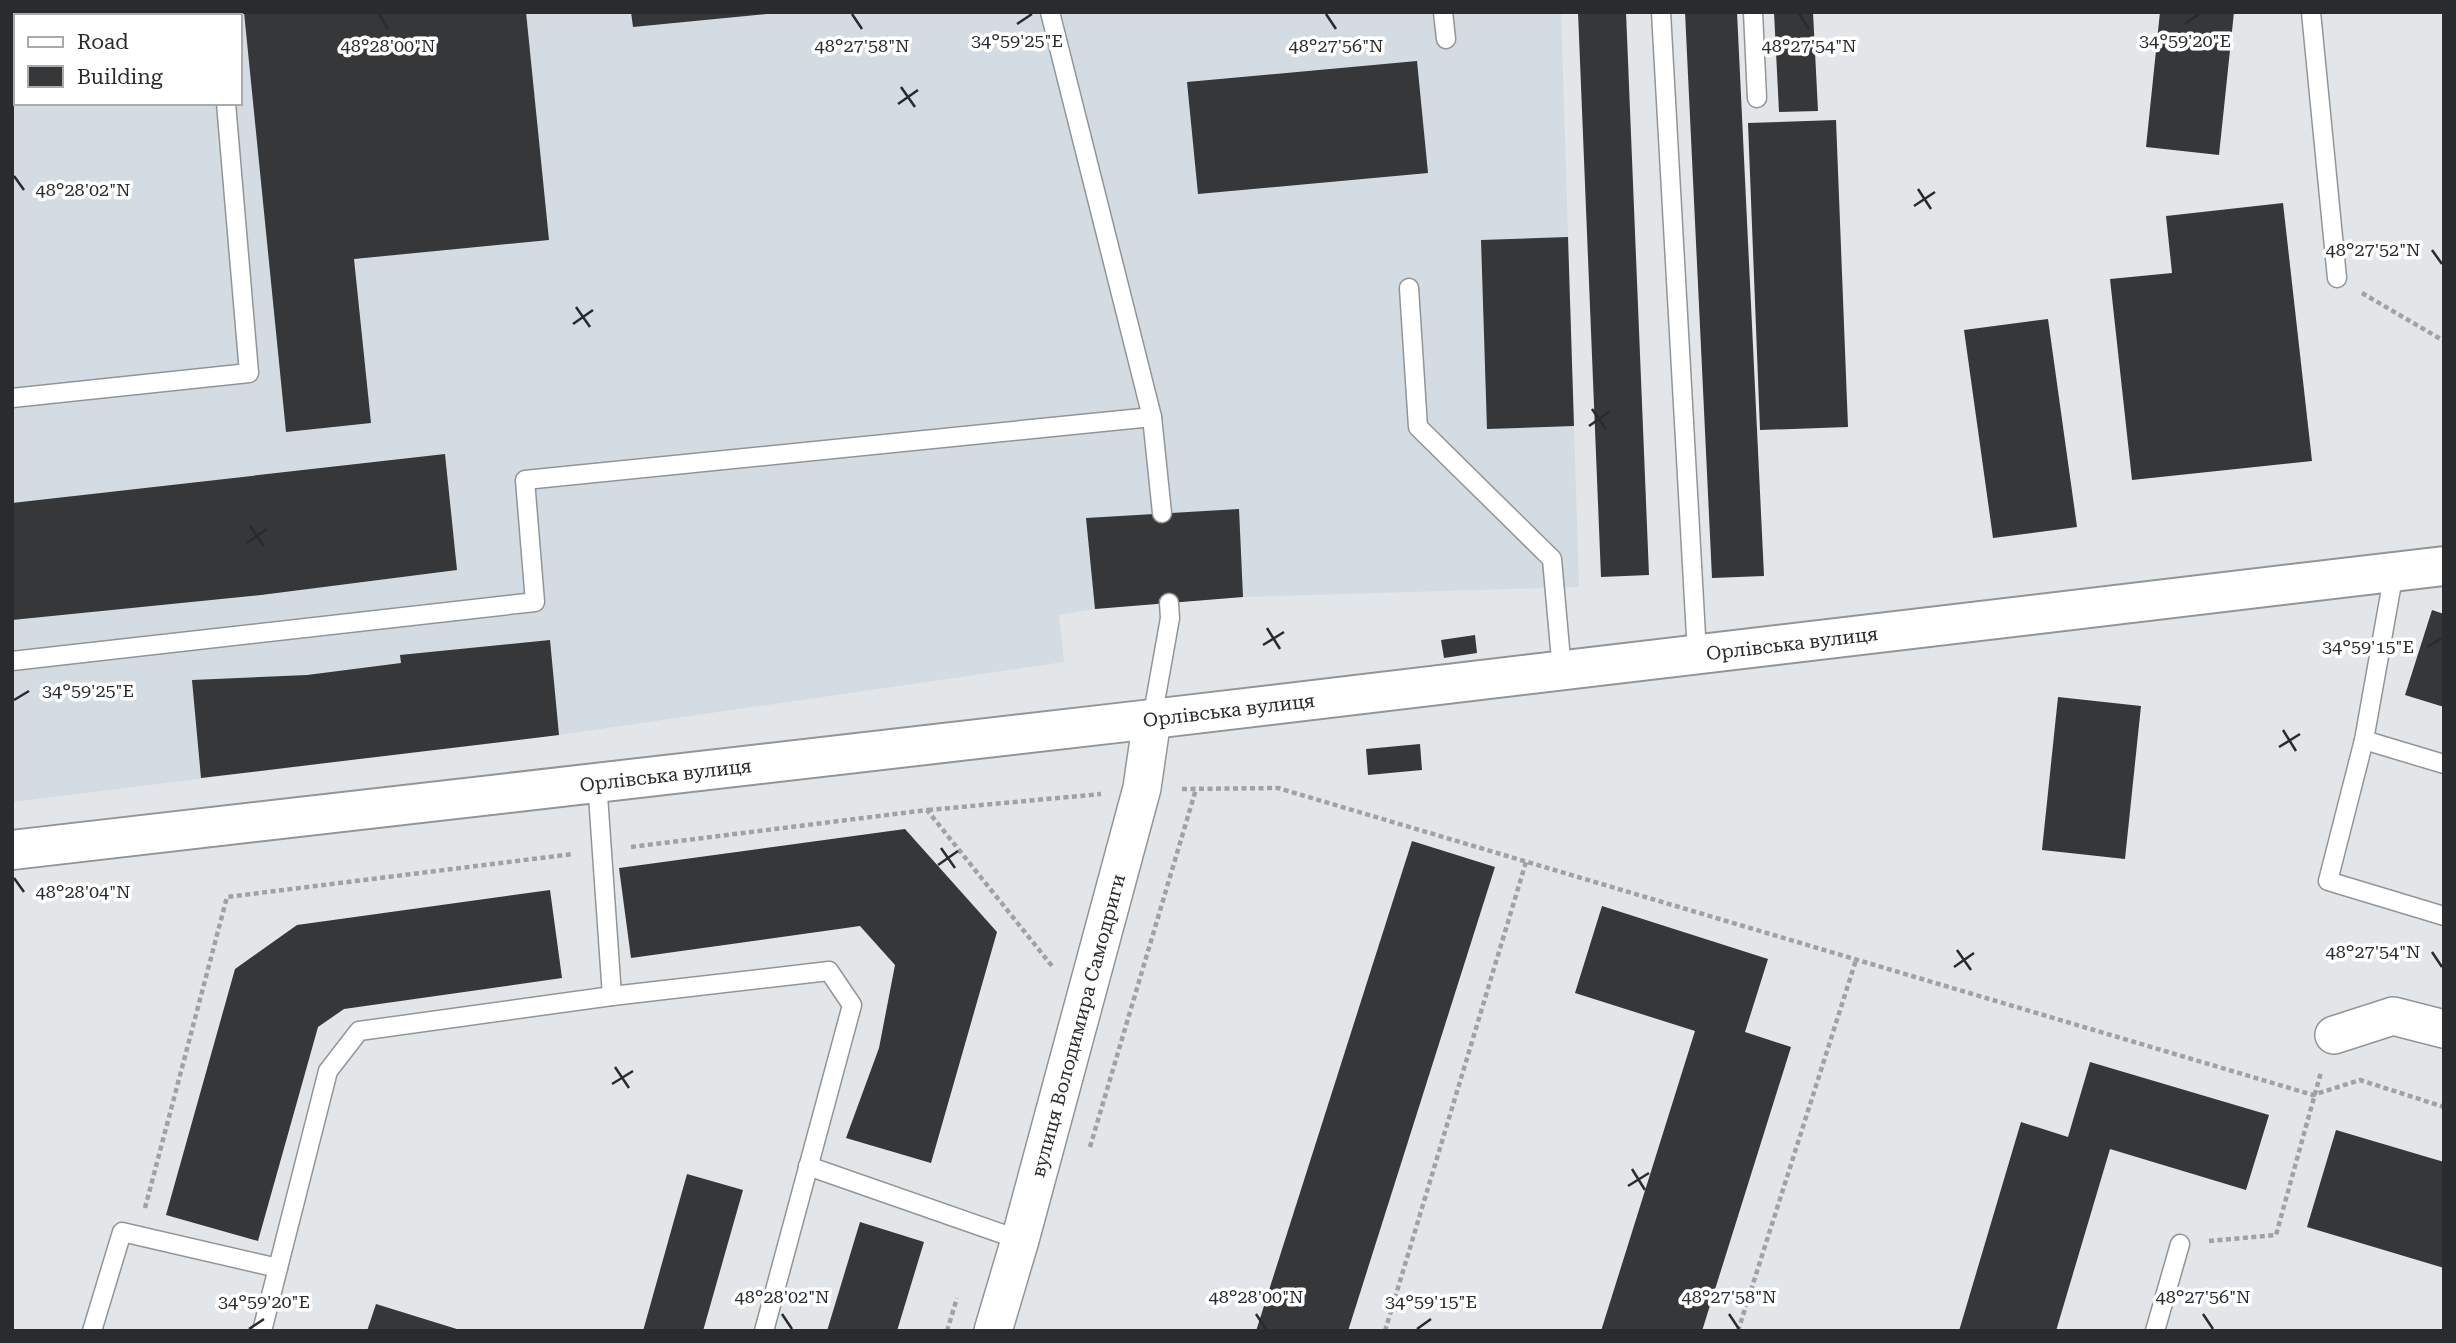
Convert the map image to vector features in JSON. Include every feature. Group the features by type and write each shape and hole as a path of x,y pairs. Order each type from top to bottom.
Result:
{"street":[{"name":"Орлівська вулиця","path":"12,849 1152,719 2444,566"},
{"name":"вулиця Володимира Самодриги","path":"993,1331 1142,788 1152,719"},
{"path":"2334,1035 2393,1016 2444,1029"}],"lane":[{"path":"1050,12 1152,417 1162,513"},
{"path":"1443,12 1446,39"},
{"path":"1661,12 1698,654"},
{"path":"1753,12 1757,98"},
{"path":"2311,12 2337,278"},
{"path":"12,398 249,373 226,105"},
{"path":"1409,288 1418,427 1552,559 1562,671"},
{"path":"12,661 535,602 525,480 1152,417"},
{"path":"2394,572 2364,740 2328,881 2444,916"},
{"path":"1152,719 1170,618 1169,603"},
{"path":"2364,740 2444,764"},
{"path":"597,781 612,996"},
{"path":"262,1331 328,1072 359,1031 612,996 829,971 852,1005 764,1331"},
{"path":"808,1166 1020,1240"},
{"path":"92,1331 122,1232 278,1268"},
{"path":"2155,1331 2180,1244"}],"path":[{"path":"2337,278 2444,341"},
{"path":"927,810 1142,788 1278,788 2313,1095 2360,1080 2444,1107"},
{"path":"1087,1159 1196,789"},
{"path":"1385,1331 1525,862"},
{"path":"1738,1331 1856,961"},
{"path":"2180,1244 2276,1235 2313,1095 2334,1035"}],"shaded area":[{"path":"12,12 1561,12 1579,587 1243,597 1095,609 1059,615 1064,662 559,735 12,802"}],"building":[{"path":"244,12 526,12 549,240 354,259 371,423 286,432"},
{"path":"631,12 767,12 767,14 633,27"},
{"path":"1578,12 1626,12 1649,575 1601,577"},
{"path":"1685,12 1737,12 1764,576 1712,578"},
{"path":"1774,12 1813,12 1818,111 1779,112"},
{"path":"2160,12 2234,12 2219,155 2146,147"},
{"path":"1417,61 1428,173 1198,194 1187,82"},
{"path":"1836,120 1848,427 1760,430 1748,123"},
{"path":"2283,203 2312,461 2132,480 2110,279 2172,273 2166,216"},
{"path":"1568,237 1574,426 1487,429 1481,240"},
{"path":"2048,319 2077,527 1993,538 1964,330"},
{"path":"445,454 457,570 261,595 12,620 12,503"},
{"path":"1239,509 1243,597 1095,609 1086,518"},
{"path":"2432,610 2444,614 2444,707 2405,695"},
{"path":"1475,635 1477,653 1444,658 1441,640"},
{"path":"550,640 559,735 201,778 192,680 307,675 401,663 400,655"},
{"path":"2058,697 2141,706 2125,859 2042,850"},
{"path":"1420,744 1422,770 1368,775 1366,749"},
{"path":"905,829 997,932 931,1163 846,1138 879,1048 895,965 860,926 631,958 619,868"},
{"path":"1412,841 1495,867 1348,1331 1256,1331"},
{"path":"550,890 562,978 344,1009 318,1027 258,1241 166,1215 235,969 297,925"},
{"path":"1602,906 1768,959 1745,1032 1791,1047 1702,1331 1601,1331 1695,1031 1575,993"},
{"path":"2090,1062 2269,1115 2246,1190 2110,1149 2056,1331 1959,1331 2021,1122 2068,1137"},
{"path":"2336,1130 2444,1162 2444,1268 2307,1227"},
{"path":"687,1174 743,1190 703,1331 643,1331"},
{"path":"860,1222 924,1242 897,1331 827,1331"},
{"path":"376,1304 460,1330 460,1331 367,1331"}]}
